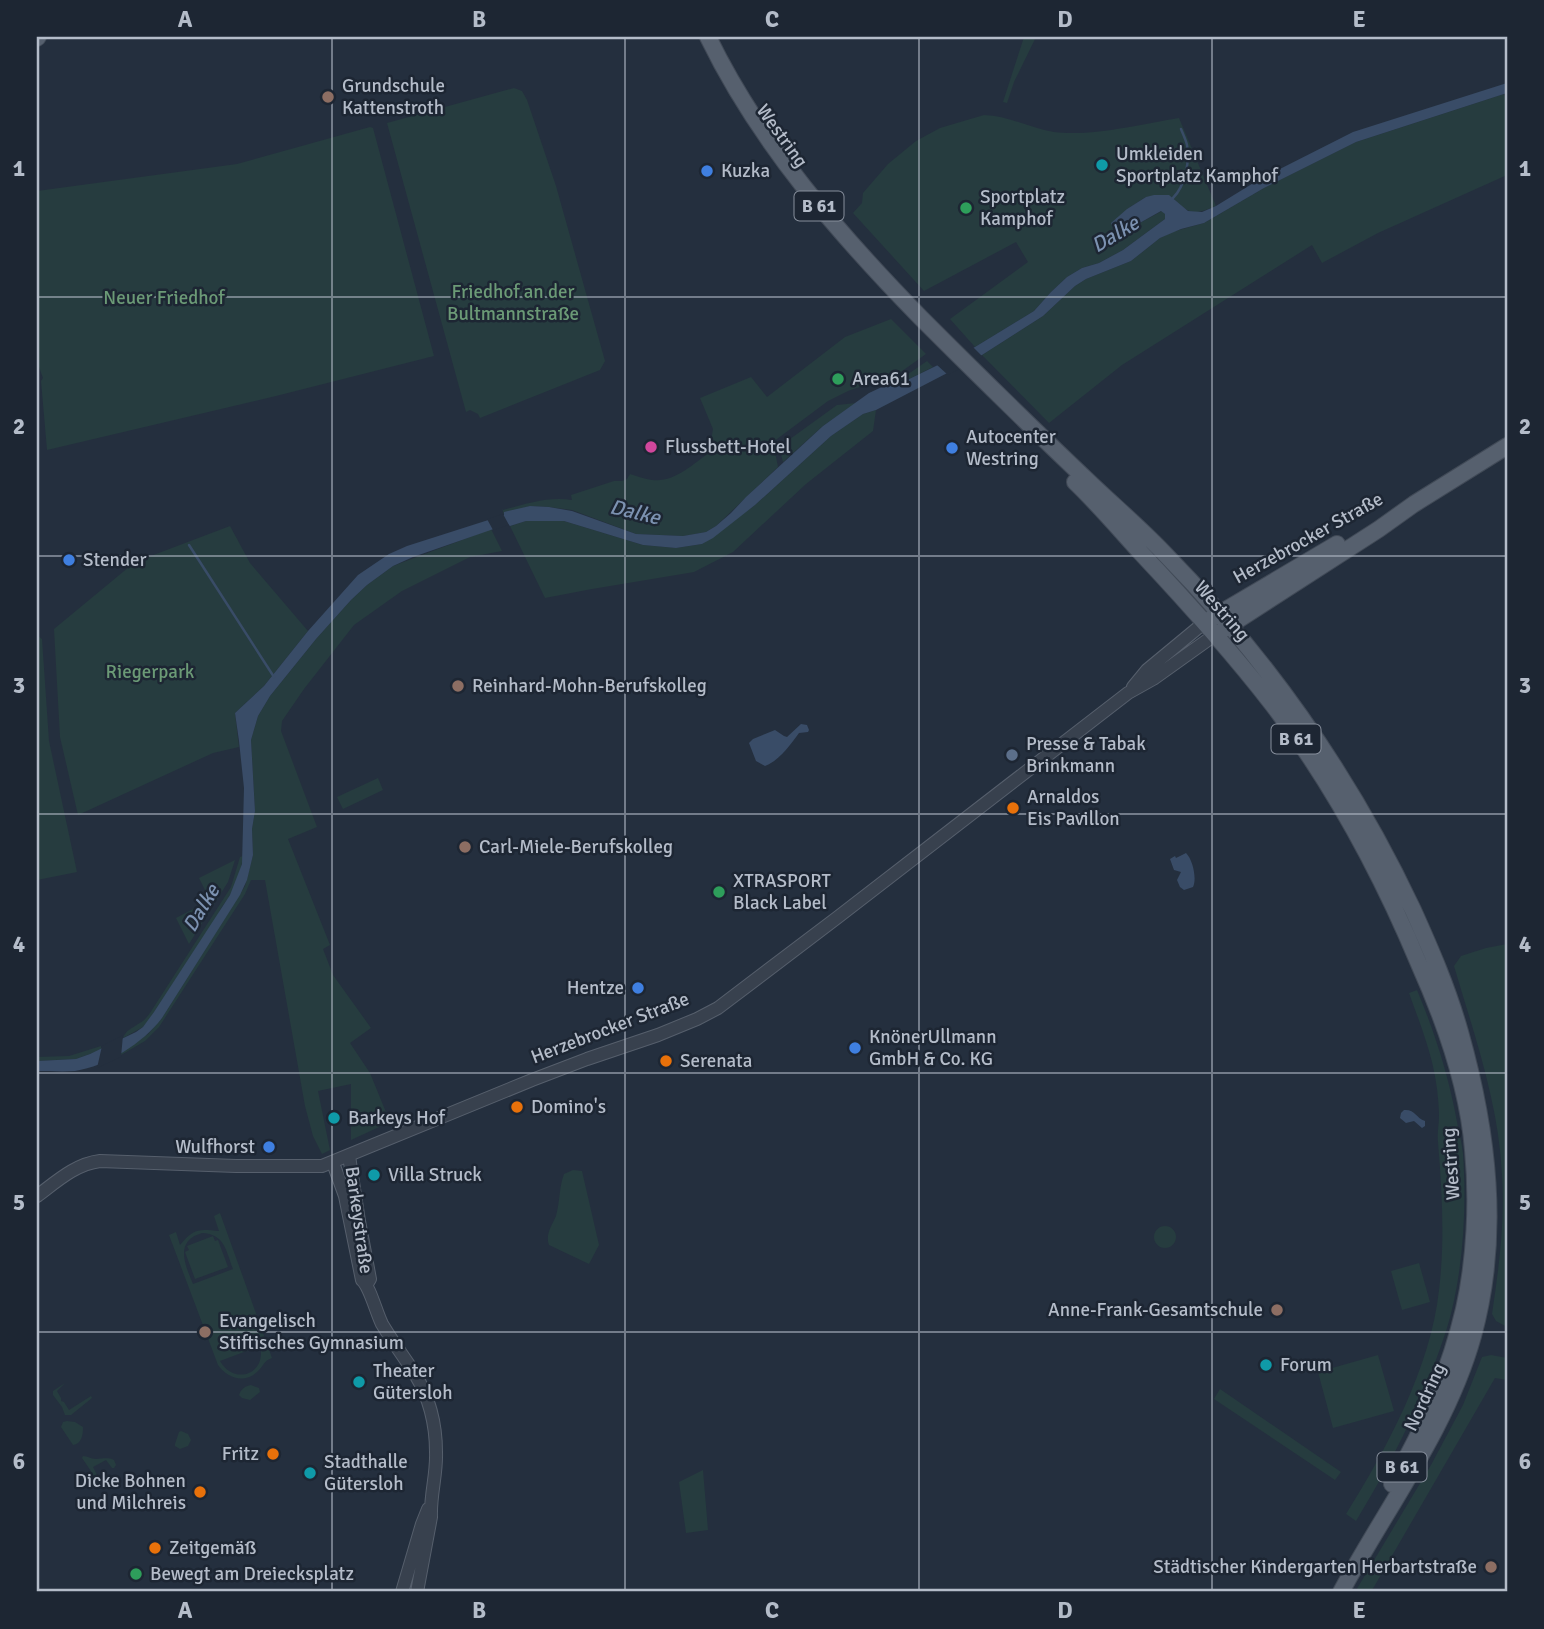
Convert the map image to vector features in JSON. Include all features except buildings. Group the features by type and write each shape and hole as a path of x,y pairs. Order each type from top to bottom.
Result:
{"main road":[{"name":"Westring","path":"698,37 735,106 769,156 820,222 868,277 1163,551 1225,619 1301,718 1343,780 1396,874 1441,972 1467,1056 1485,1148 1489,1206 1485,1267 1475,1325"},
{"name":"Westring","path":"708,37 741,99 828,217 958,362 1080,487 1211,628 1274,707 1366,850 1411,943 1439,1013 1471,1126 1476,1186 1470,1268 1457,1333"},
{"name":"Herzebrocker Straße","path":"1211,628 1379,528 1507,446"},
{"name":"Nordring","path":"1341,1592 1420,1458 1450,1399 1475,1325"},
{"name":"Nordring","path":"1330,1592 1410,1452 1437,1391 1457,1333"}],"street":[{"name":"Herzebrocker Straße","path":"37,1196 76,1168 100,1161 295,1167 318,1167 333,1163 469,1105 709,1014 1128,693 1153,679 1211,628"},
{"name":"Barkeystraße","path":"349,1156 370,1279 367,1284"},
{"name":"Barkeystraße","path":"333,1163 345,1196 362,1280 367,1284 378,1316 416,1376 431,1412 436,1439 436,1460 430,1526 417,1592"},
{"name":"Barkeystraße","path":"402,1592 425,1514 431,1506"}],"green space":[{"path":"1024,37 1036,37 1007,103 1003,102"},
{"name":"Friedhof an der Bultmannstraße","path":"514,88 522,91 527,100 556,186 605,361 600,370 480,418 470,410 466,412 387,123"},
{"path":"1504,94 1507,101 1507,175 1378,233 1322,263 1312,245 1122,365 1049,423 982,355 1043,316 1075,286 1131,261 1172,232 1204,223 1264,188 1356,142"},
{"name":"Sportplatz Kamphof","path":"984,115 1068,133 1116,129 1179,118 1216,206 1193,212 1173,198 1146,197 1127,209 1129,229 1162,211 1165,219 1123,250 1067,277 1034,311 975,347 950,319 1028,262 1016,242 924,291 853,213 862,203 863,193 888,164 916,141 940,128"},
{"name":"Neuer Friedhof","path":"373,128 434,356 47,450 37,331 37,191 237,164"},
{"path":"891,319 926,354 898,374 848,391 828,401 773,442 778,467 716,526 706,532 683,536 636,534 572,510 549,507 530,506 504,515 502,508 503,510 546,500 572,500 571,495 614,481 622,481 630,474 652,480 675,476 709,453 713,429 700,398 751,377 767,397 845,337"},
{"path":"927,361 933,367 903,382 888,385 901,379"},
{"path":"856,403 823,426 783,462 779,447 837,405"},
{"path":"876,410 873,431 806,484 733,552 694,572 545,598 510,526 526,521 564,521 643,545 676,548 702,544 755,505 831,436 863,414"},
{"name":"Riegerpark","path":"230,526 250,563 308,631 264,686 235,713 239,747 213,753 78,815 60,737 54,629 135,562"},
{"path":"491,529 502,551 470,557 402,591 354,625 282,721 281,731 317,827 288,839 330,945 323,949 333,975 371,1028 350,1043 370,1073 390,1122 351,1140 351,1084 318,1091 330,1150 322,1154 313,1136 305,1106 265,880 251,880 245,894 159,1027 145,1041 121,1055 121,1052 148,1034 162,1018 245,886 253,855 252,829 255,811 251,740 258,716 270,696 316,639 367,585 393,566"},
{"path":"37,635 42,639 49,741 77,872 37,880"},
{"path":"378,778 383,790 343,809 337,797"},
{"path":"243,856 228,898 149,1020 143,1027 123,1038 127,1031 150,1013 231,887 240,857"},
{"path":"235,860 228,882 189,944 176,918 210,900 199,878"},
{"path":"1507,944 1507,1327 1496,1321 1492,1314 1503,1210 1500,1148 1491,1096 1454,966 1461,956"},
{"path":"1417,990 1446,1072 1462,1146 1464,1197 1460,1264 1447,1328 1429,1379 1383,1475 1356,1521 1346,1514 1391,1435 1417,1378 1427,1348 1439,1290 1442,1197 1439,1106 1426,1040 1409,993"},
{"path":"101,1046 101,1050 76,1059 37,1061 37,1057 69,1056"},
{"path":"573,1170 582,1171 599,1245 589,1264 549,1245 548,1241 564,1174"},
{"path":"220,1213 272,1358 247,1378 231,1376 218,1365 169,1235 176,1232 180,1245 197,1231 219,1231 214,1216","holes":["202,1233 220,1240 233,1269 193,1284 185,1262 185,1248 193,1237","260,1346 259,1364 248,1373 233,1373 220,1361"]},
{"path":"1165,1226 1173,1229 1176,1237 1173,1245 1165,1248 1157,1245 1154,1237 1157,1229"},
{"path":"213,1236 215,1241 218,1240 228,1267 195,1279 185,1252 189,1250 187,1246"},
{"path":"1419,1263 1430,1302 1402,1310 1391,1271"},
{"path":"1378,1355 1394,1411 1333,1428 1318,1372"},
{"path":"1491,1355 1507,1358 1507,1380 1495,1378 1371,1592 1355,1592 1431,1465 1463,1405 1482,1357"},
{"path":"65,1383 57,1391 69,1410 91,1396 92,1398 71,1415 65,1415 53,1395 53,1391"},
{"path":"251,1385 259,1388 260,1392 250,1400 242,1398 239,1395 241,1391"},
{"path":"1220,1389 1341,1472 1335,1480 1214,1399"},
{"path":"63,1422 83,1427 81,1438 73,1445 61,1427"},
{"path":"181,1431 188,1434 191,1440 188,1446 180,1449 175,1444"},
{"path":"83,1456 112,1459 116,1465 112,1468 106,1460 93,1467 97,1475 95,1477"},
{"path":"703,1470 708,1530 686,1533 679,1482"}],"water":[{"path":"1507,83 1507,93 1356,142 1264,188 1204,223 1160,238 1131,261 1086,279 1043,316 982,355 876,410 863,414 831,436 755,505 702,544 676,548 643,545 564,521 526,521 510,526 508,524 393,566 351,600 270,696 258,716 251,740 255,811 252,829 253,855 247,880 162,1018 145,1036 112,1059 75,1071 37,1071 37,1061 76,1059 136,1032 154,1012 230,895 242,864 244,788 235,713 264,686 358,575 389,554 504,515 504,512 530,506 572,511 636,534 683,536 706,532 731,513 823,426 869,393 903,382 975,347 1034,311 1067,277 1123,250 1165,219 1165,214 1161,211 1129,229 1114,231 1111,223 1146,197 1169,195 1188,211 1202,212 1353,132"},
{"path":"801,724 807,725 808,732 799,733 775,760 765,766 756,761 749,743 753,739 775,730 787,737"},
{"path":"1186,853 1195,879 1193,887 1184,890 1177,880 1181,872 1174,870 1170,859"},
{"path":"1404,1110 1411,1111 1425,1121 1425,1126 1422,1128 1414,1121 1406,1123 1400,1118"}],"pier":[{"path":"973,347 983,357 948,375 937,365"},
{"path":"503,514 509,525 493,530 487,519"},
{"path":"123,1035 121,1057 97,1068 102,1046"}],"waterway":[{"path":"1173,198 1181,187 1187,166 1187,145 1181,129"},
{"path":"189,545 274,677"}],"place":[{"name":"Grundschule Kattenstroth","path":"328,97"},
{"name":"Umkleiden Sportplatz Kamphof","path":"1102,165"},
{"name":"Kuzka","path":"707,171"},
{"name":"Sportplatz Kamphof","path":"966,208"},
{"name":"Area61","path":"838,379"},
{"name":"Flussbett-Hotel","path":"651,447"},
{"name":"Autocenter Westring","path":"952,448"},
{"name":"Stender","path":"69,560"},
{"name":"Reinhard-Mohn-Berufskolleg","path":"458,686"},
{"name":"Presse & Tabak Brinkmann","path":"1012,755"},
{"name":"Arnaldos Eis Pavillon","path":"1013,808"},
{"name":"Carl-Miele-Berufskolleg","path":"465,847"},
{"name":"XTRASPORT Black Label","path":"719,892"},
{"name":"Hentze","path":"638,988"},
{"name":"KnönerUllmann GmbH & Co. KG","path":"855,1048"},
{"name":"Serenata","path":"666,1061"},
{"name":"Domino's","path":"517,1107"},
{"name":"Barkeys Hof","path":"334,1118"},
{"name":"Wulfhorst","path":"269,1147"},
{"name":"Villa Struck","path":"374,1175"},
{"name":"Anne-Frank-Gesamtschule","path":"1277,1310"},
{"name":"Evangelisch Stiftisches Gymnasium","path":"205,1332"},
{"name":"Forum","path":"1266,1365"},
{"name":"Theater Gütersloh","path":"359,1382"},
{"name":"Fritz","path":"273,1454"},
{"name":"Stadthalle Gütersloh","path":"310,1473"},
{"name":"Dicke Bohnen und Milchreis","path":"200,1492"},
{"name":"Zeitgemäß","path":"155,1548"},
{"name":"Städtischer Kindergarten Herbartstraße","path":"1491,1567"},
{"name":"Bewegt am Dreiecksplatz","path":"136,1574"}],"water label":[{"name":"Dalke","path":"1115,234"},
{"name":"Dalke","path":"635,512"},
{"name":"Dalke","path":"201,908"}]}
